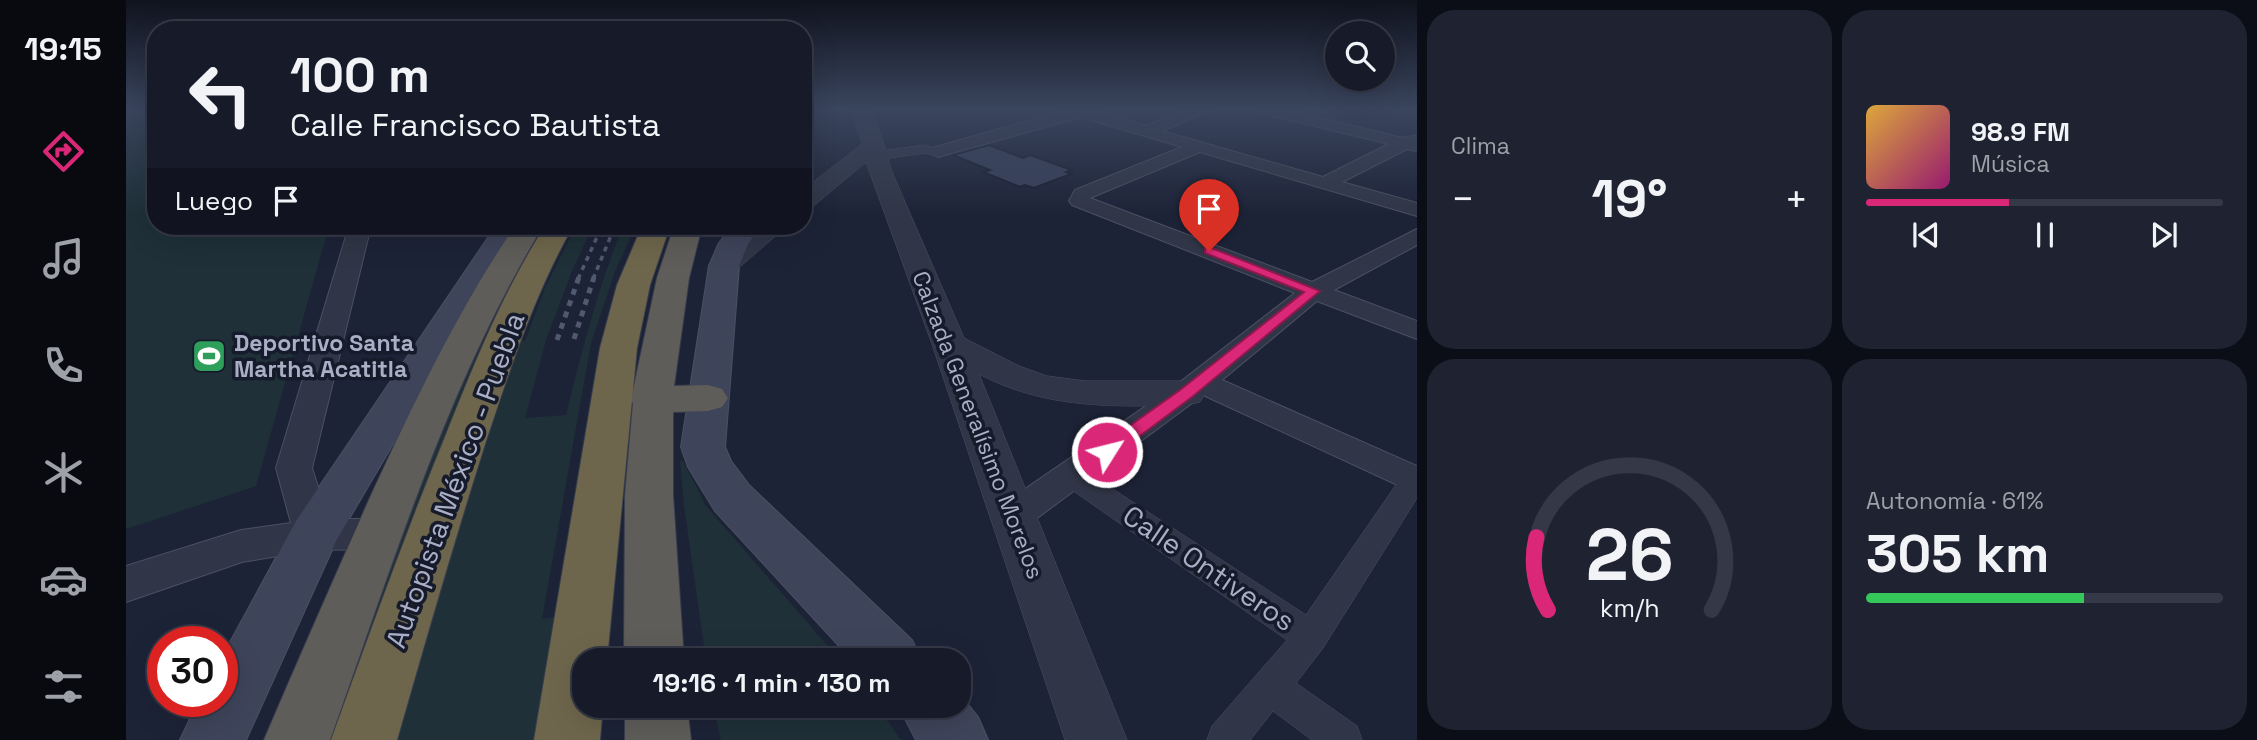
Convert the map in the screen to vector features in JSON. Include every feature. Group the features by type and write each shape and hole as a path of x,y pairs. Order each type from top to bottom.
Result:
{"highway":[{"path":"297,740 379,534 465,337 533,235"},
{"name":"Autopista México - Puebla","path":"364,740 439,509 496,355 534,235"},
{"path":"567,740 605,445 625,316 652,235"},
{"path":"653,648 649,581 651,400 678,257 685,235"},
{"path":"651,400 708,398"},
{"path":"657,718 658,740"}],"main road":[{"path":"213,740 314,535 478,272 531,235"},
{"path":"740,235 724,266 703,447 711,467 732,498 879,648"},
{"path":"938,718 954,740"}],"street":[{"name":"Calzada Generalísimo Morelos","path":"872,145 1096,740"},
{"path":"812,196 874,151 925,149 938,152 964,145"},
{"path":"1193,145 1417,210"},
{"path":"1326,183 1408,145"},
{"path":"1198,146 1082,194 1079,201 1417,331"},
{"path":"314,535 293,468 358,235"},
{"path":"724,266 763,235"},
{"path":"1012,517 1192,387 1314,291 1417,236"},
{"path":"948,344 1026,382 1059,390 1105,395 1192,387 1416,479 1311,637 1226,740"},
{"name":"Calle Ontiveros","path":"1072,476 1311,637"},
{"path":"126,584 241,546 314,535 379,534"},
{"path":"1270,686 1343,740"}],"shaded area":[{"name":"Deportivo Santa Martha Acatitla","path":"126,145 147,145 147,235 326,235 256,486 126,529"},
{"path":"572,235 589,235 546,340 525,418 566,415 591,319 614,249 619,235 632,235 615,271 591,343 542,619 605,611 590,648 572,648 572,718 591,718 598,740 325,740 444,421 477,342 525,341 545,288"},
{"path":"680,461 683,461 706,506 830,648 704,648"},
{"path":"716,718 885,718 901,740 721,740"}],"building":[{"path":"989,145 1023,158 1030,155 1072,170 1066,172 1071,174 1034,188 1025,185 1020,187 983,172 990,170 953,155"}],"railway":[{"path":"578,279 598,235"},
{"path":"593,279 611,235"},
{"path":"557,340 579,277"},
{"path":"574,339 594,277"}],"place":[{"name":"Deportivo Santa Martha Acatitla","path":"209,356"}],"route":[{"path":"1107,452 1314,291 1209,251"}]}
